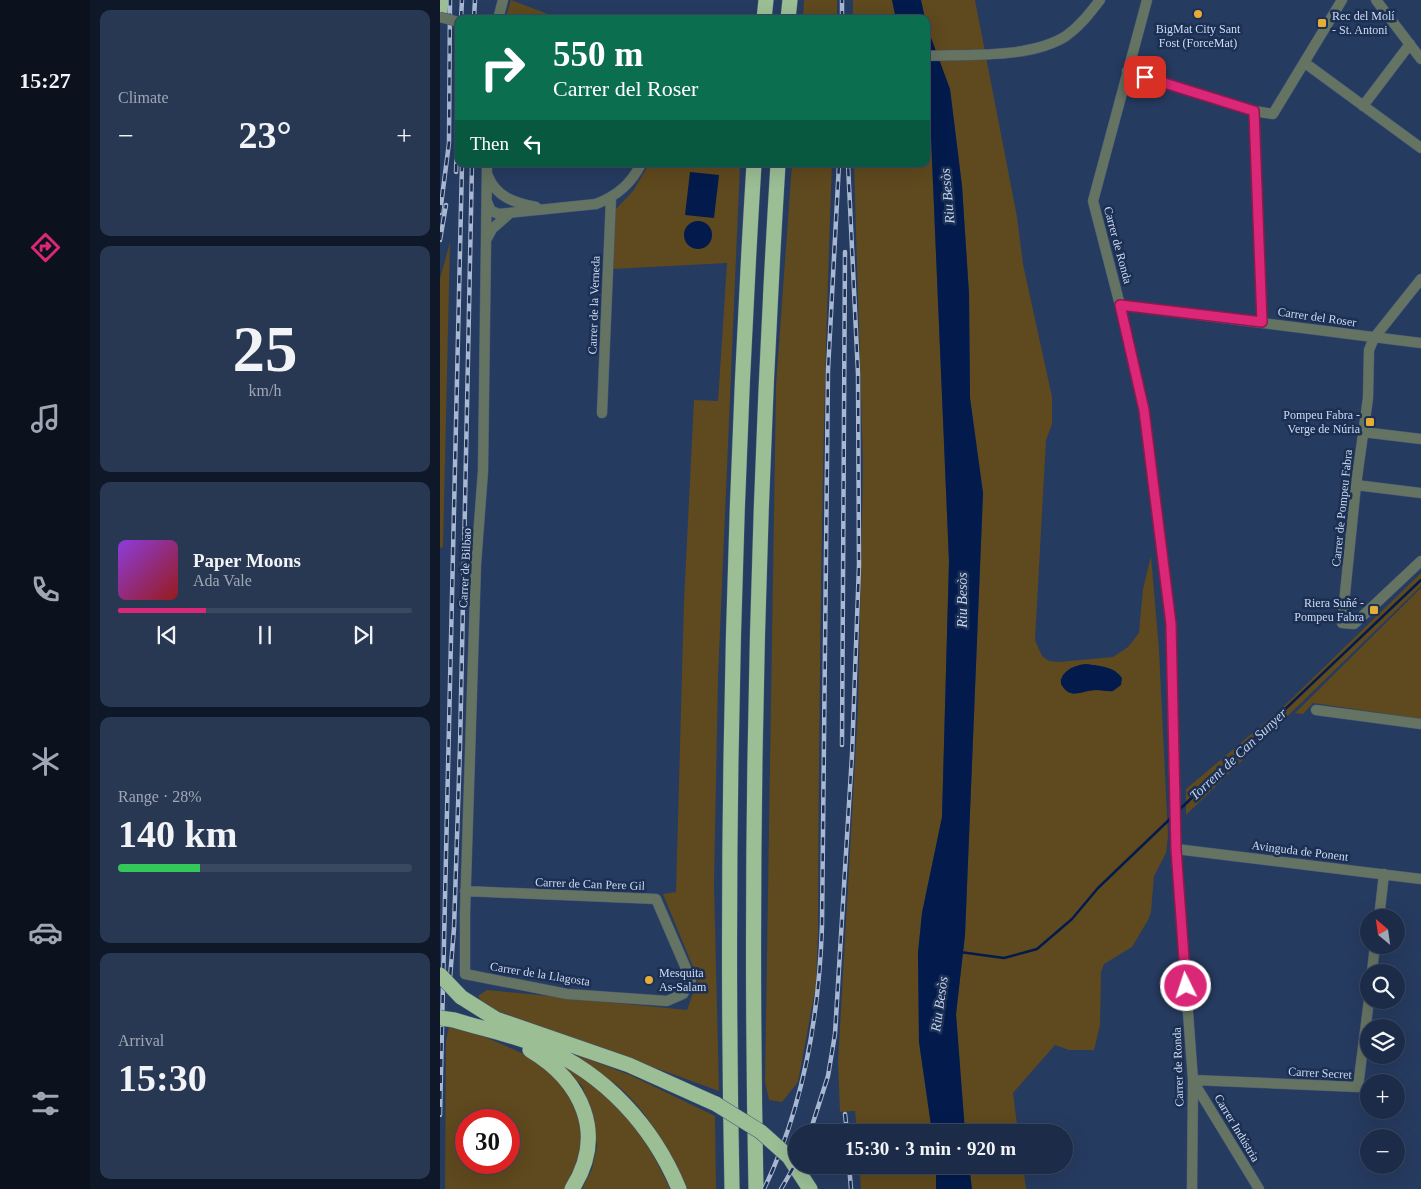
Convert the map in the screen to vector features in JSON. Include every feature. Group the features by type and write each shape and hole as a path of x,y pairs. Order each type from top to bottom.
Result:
{"highway":[{"path":"440,11 441,0"},
{"path":"764,15 766,0"},
{"path":"788,15 790,0"},
{"path":"732,1189 729,1047 730,776 739,456 754,167"},
{"path":"756,1189 753,903 756,654 764,422 778,167"},
{"path":"440,975 461,997 484,1013 523,1029 629,1065 716,1104 761,1132 789,1157 810,1189"},
{"path":"447,1019 523,1029"},
{"path":"447,1019 528,1042 556,1053 581,1067 601,1082 645,1128 667,1162 679,1189"},
{"path":"488,1030 543,1058 566,1078 579,1098 587,1122 588,1141 583,1167 572,1189"}],"street":[{"path":"499,15 502,0"},
{"path":"930,56 1032,49 1059,40 1084,20 1100,0"},
{"name":"Carrer de Ronda","path":"1147,0 1093,201 1120,305 1144,410 1171,624 1176,849 1193,1080 1192,1189"},
{"path":"1127,72 1254,111 1273,114 1342,0"},
{"path":"1376,0 1421,59"},
{"path":"440,17 455,21"},
{"path":"1363,106 1410,44"},
{"path":"1305,63 1421,148"},
{"path":"1254,111 1262,322"},
{"path":"541,209 510,200 496,200 487,206 495,213 513,213 586,206 611,198 626,186 639,167"},
{"path":"487,168 496,189 510,200"},
{"name":"Carrer de Bilbao","path":"465,974 465,891 476,564 483,471 487,168"},
{"name":"Carrer de la Verneda","path":"602,413 611,198"},
{"path":"485,246 492,229 503,218 513,213"},
{"path":"1374,338 1421,279"},
{"name":"Carrer del Roser","path":"1120,305 1374,338 1421,342"},
{"name":"Carrer de Pompeu Fabra","path":"1374,338 1369,350 1368,398 1356,485 1342,623 1354,624 1421,561"},
{"path":"1363,432 1421,439"},
{"path":"1356,485 1421,493"},
{"path":"1316,710 1421,724"},
{"name":"Avinguda de Ponent","path":"1176,849 1421,879"},
{"path":"1380,909 1384,874"},
{"name":"Carrer de Can Pere Gil","path":"465,891 656,899 691,980"},
{"name":"Carrer de la Llagosta","path":"465,974 567,994 667,1001 683,994 691,980"},
{"name":"Carrer Secret","path":"1193,1080 1358,1087 1368,1009"},
{"name":"Carrer Indústria","path":"1193,1080 1259,1189"}],"shaded area":[{"path":"511,0 550,15 506,15"},
{"path":"804,0 837,0 837,15 803,15"},
{"path":"853,0 892,0 895,15 853,15"},
{"path":"921,0 975,0 1017,217 1023,264 1052,397 1052,424 1046,440 1035,640 1042,656 1049,661 1059,662 1113,657 1128,647 1139,633 1143,589 1151,556 1159,650 1168,836 1166,853 1154,876 1151,912 1148,920 1132,947 1104,964 1101,972 1100,1025 1094,1050 1069,1050 1055,1045 1013,1093 1017,1124 964,1124 956,1014 965,935 983,493 970,398 969,294 962,186 950,89 930,39 930,15 924,15","holes":["1086,664 1105,667 1120,675 1122,681 1113,691 1094,690 1073,694 1060,680 1071,668"]},
{"path":"930,133 949,561 942,818 922,913 918,953 919,1042 931,1124 856,1124 855,1111 840,1112 838,1063 858,710 863,465 854,167 930,167"},
{"path":"647,167 740,167 718,678 714,883 719,1091 484,1006 478,996 487,990 687,1010 698,979 663,894 676,892 684,601 694,400 718,401 727,263 613,269 615,210 633,191"},
{"path":"792,167 832,167 823,452 816,985 798,1082 782,1102 769,1100 765,1082 776,386"},
{"path":"450,242 443,547 440,548 440,279"},
{"path":"1421,573 1421,586 1186,815 1186,789 1280,710"},
{"path":"1421,588 1421,719 1313,703 1303,714 1295,713"},
{"path":"449,1027 485,1037 531,1057 569,1092 581,1124 581,1143 577,1163 564,1189 445,1189 446,1040"},
{"path":"561,1049 630,1075 715,1116 716,1189 686,1189 664,1144 635,1102 604,1076"},
{"path":"557,1061 595,1088 624,1115 648,1147 670,1189 582,1189 592,1169 597,1146 590,1107 582,1086"},
{"path":"860,1174 936,1174 936,1189 861,1189"},
{"path":"970,1174 1024,1174 1026,1189 972,1189"}],"water":[{"path":"892,0 921,0 924,15 895,15"},
{"name":"Riu Besòs","path":"930,35 950,89 962,186 969,294 970,398 983,493 965,935 956,1014 964,1124 931,1124 919,1042 918,953 922,913 942,817 949,561 930,133"},
{"path":"690,172 719,175 714,218 685,215"},
{"path":"698,221 708,225 712,235 708,245 698,249 688,245 684,235 688,225"},
{"path":"1086,664 1106,667 1115,671 1122,678 1121,685 1113,691 1068,692 1061,684 1061,679 1073,667"},
{"path":"936,1174 970,1174 972,1189 936,1189"}],"waterway":[{"name":"Torrent de Can Sunyer","path":"1179,810 1421,580"},
{"name":"Torrent de Can Sunyer","path":"960,952 1004,958 1037,949 1072,919 1098,888 1172,817"}],"railway":[{"path":"440,213 449,143 450,0"},
{"path":"461,15 462,0"},
{"path":"474,15 475,0"},
{"path":"842,0 842,15"},
{"path":"456,167 456,172"},
{"path":"440,1115 462,167"},
{"path":"449,991 454,928 460,747 472,167"},
{"path":"764,1189 790,1126 799,1093 813,1027 820,960 822,926 828,370 839,167"},
{"path":"813,1124 828,1076 835,1034 852,755 859,565 858,374 848,167"},
{"path":"440,240 446,205"},
{"path":"842,745 845,252"},
{"path":"845,1114 846,1124"},
{"path":"781,1189 790,1174"},
{"path":"850,1174 851,1189"}],"place":[{"name":"BigMat City Sant Fost (ForceMat)","path":"1198,14"},
{"name":"Rec del Molí - St. Antoni","path":"1322,23"},
{"name":"Pompeu Fabra - Verge de Núria","path":"1370,422"},
{"name":"Riera Suñé - Pompeu Fabra","path":"1374,610"},
{"name":"Mesquita As-Salam","path":"649,980"}],"route":[{"path":"1145,77 1254,111 1262,322 1120,305 1144,410 1171,624 1176,849 1186,986"}]}
